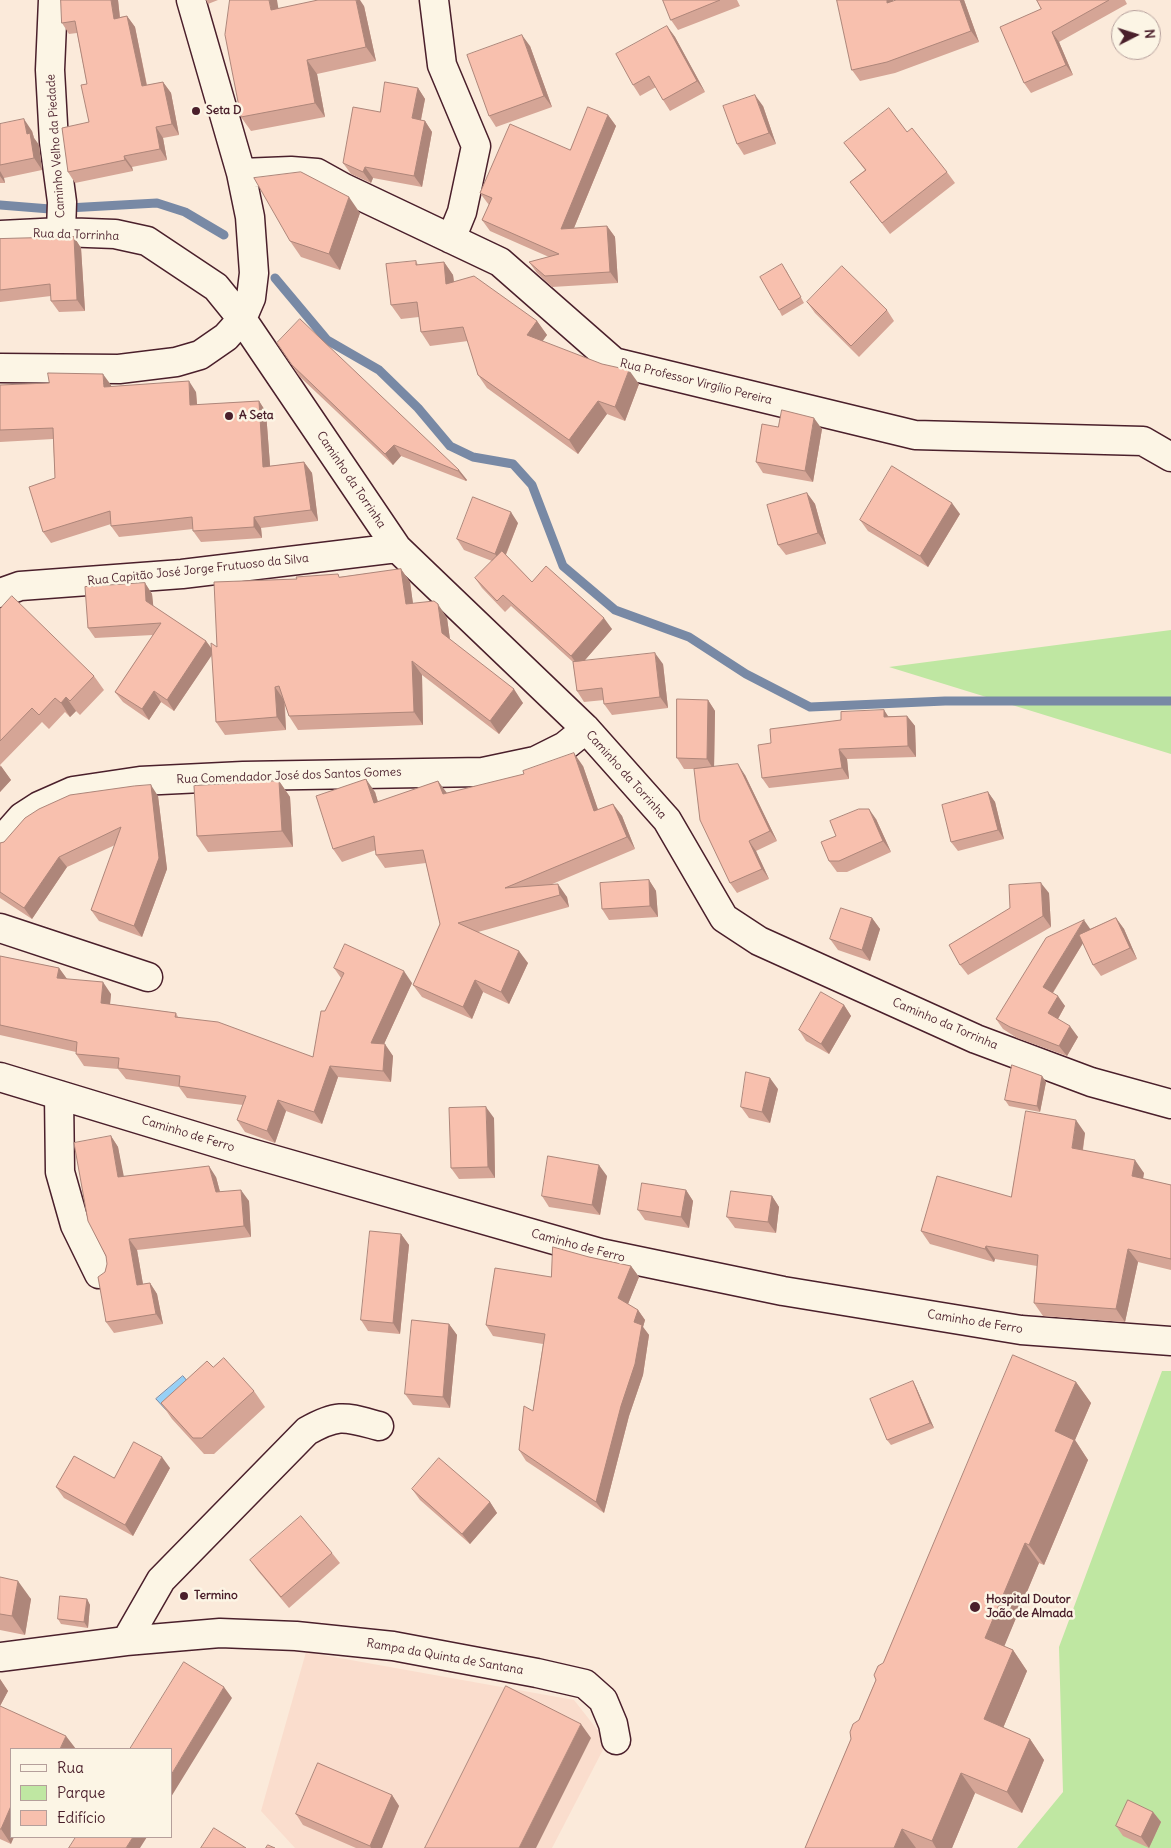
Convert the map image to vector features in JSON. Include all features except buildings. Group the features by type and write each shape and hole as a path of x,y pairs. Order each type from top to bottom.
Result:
{"street":[{"name":"Caminho Velho da Piedade","path":"53,0 50,70 54,142 62,202 61,232"},
{"path":"0,368 119,369 176,362 200,355 226,338 242,319 251,298 254,273 250,217 241,173 191,0"},
{"path":"434,0 442,65 476,146 462,212 451,239"},
{"name":"Rua Professor Virgílio Pereira","path":"241,173 291,171 318,173 344,188 500,262 614,362 915,435 1143,441 1171,457"},
{"name":"Rua da Torrinha","path":"0,235 61,232 116,234 147,241 216,287 242,319"},
{"name":"Caminho da Torrinha","path":"242,319 397,548 586,729 667,820 724,918 759,941 976,1039 1091,1082 1171,1104"},
{"name":"Rua Capitão José Jorge Frutuoso da Silva","path":"0,593 20,586 182,574 397,548"},
{"name":"Rua Comendador José dos Santos Gomes","path":"0,842 22,817 39,806 73,791 140,781 243,776 483,772 534,761 565,746 586,729"},
{"path":"0,928 148,977"},
{"name":"Caminho de Ferro","path":"0,1077 247,1152 600,1253 783,1291 1021,1330 1171,1341"},
{"path":"59,1095 60,1172 75,1225 99,1274"},
{"path":"126,1641 161,1580 307,1431 325,1420 346,1417 379,1426"},
{"name":"Rampa da Quinta de Santana","path":"0,1657 126,1641 220,1633 296,1636 393,1646 585,1684 602,1700 613,1724 616,1740"}],"shaded area":[{"path":"306,1652 574,1700 607,1742 552,1848 295,1848 261,1811"}],"green space":[{"path":"1171,630 1171,754 889,667"},
{"path":"1162,1371 1171,1371 1171,1848 1017,1848 1063,1792 1059,1647"}],"water":[{"path":"183,1376 194,1389 168,1412 156,1399"}],"waterway":[{"path":"0,205 50,209 157,203 185,212 224,235"},
{"path":"275,278 327,340 379,370 418,408 450,446 473,457 513,464 532,485 563,566 615,610 689,637 746,674 810,707 945,701 1171,701"}],"place":[{"name":"Seta D","path":"196,111"},
{"name":"A Seta","path":"229,416"},
{"name":"Termino","path":"184,1596"},
{"name":"Hospital Doutor João de Almada","path":"975,1607"}]}
